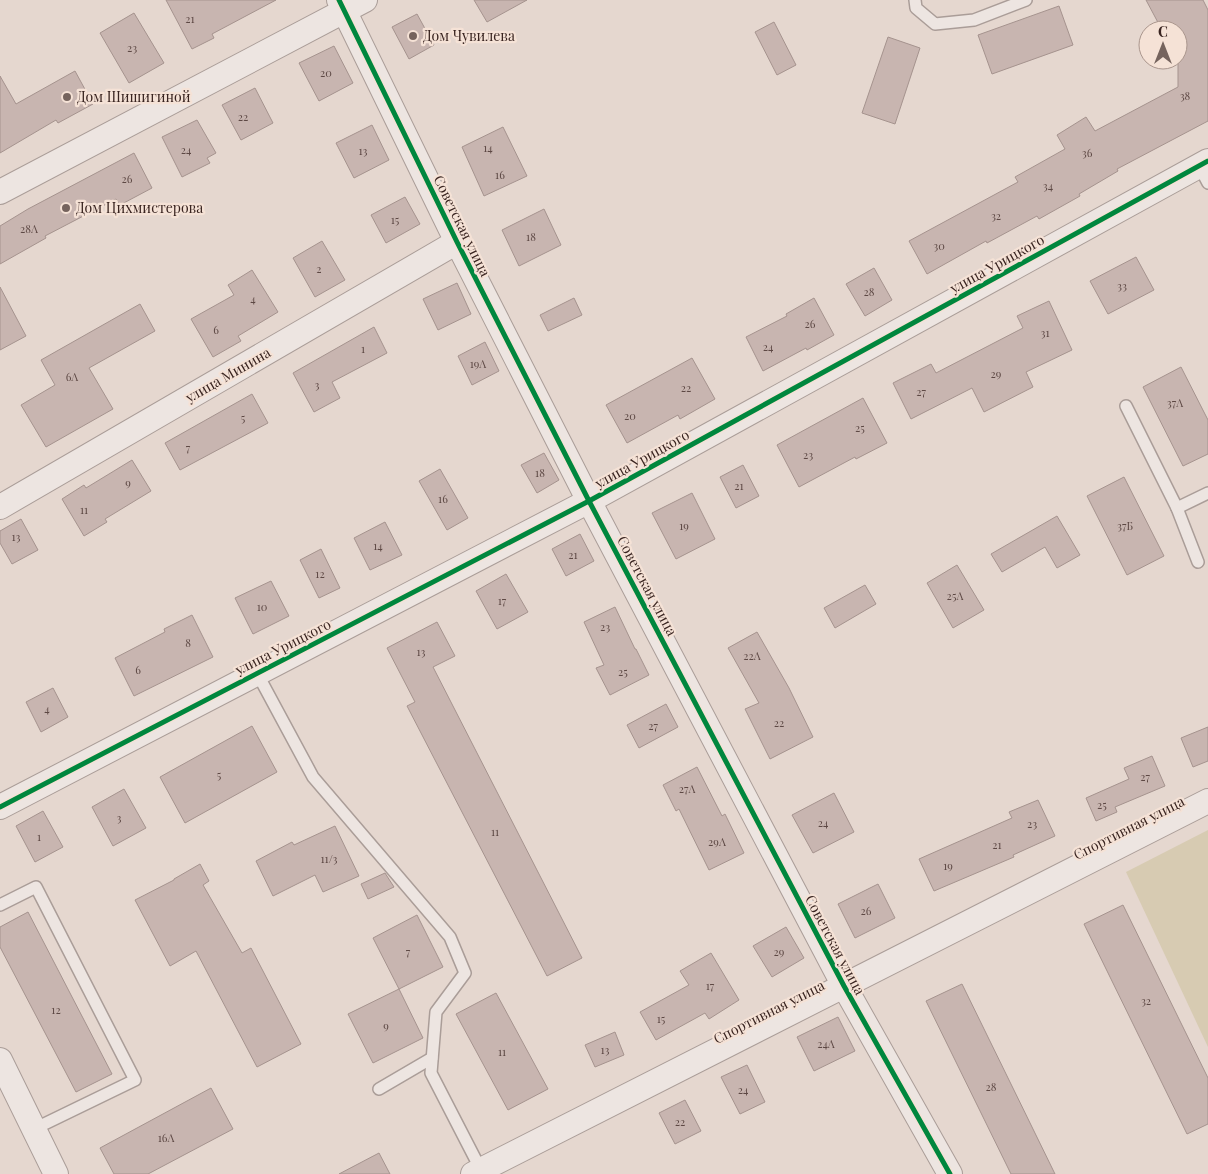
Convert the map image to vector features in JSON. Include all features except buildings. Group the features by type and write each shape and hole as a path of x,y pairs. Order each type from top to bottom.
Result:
{"street":[{"path":"0,192 350,4"},
{"name":"Советская улица","path":"350,4 457,242 589,501 844,986 950,1174"},
{"name":"улица Урицкого","path":"0,807 589,501 1205,170"},
{"name":"улица Минина","path":"0,507 457,242"},
{"name":"Спортивная улица","path":"476,1172 1208,800"},
{"path":"0,1060 56,1174"}],"lane":[{"path":"915,0 916,8 935,24 974,20 1026,0"},
{"path":"1126,406 1177,508 1198,562"},
{"path":"1177,508 1208,494"},
{"path":"257,673 313,777 450,936 465,973 436,1012 431,1073 476,1172"},
{"path":"0,905 36,887 136,1080 34,1129"},
{"path":"379,1089 432,1058"}],"shaded area":[{"path":"1208,830 1208,1047 1126,872"}],"cycle path":[{"path":"339,0 457,242 589,501 844,986 950,1174"},
{"path":"0,807 589,501 1208,161"}],"place":[{"name":"Дом Чувилева","path":"413,36"},
{"name":"Дом Шишигиной","path":"67,97"},
{"name":"Дом Цихмистерова","path":"66,208"}]}
